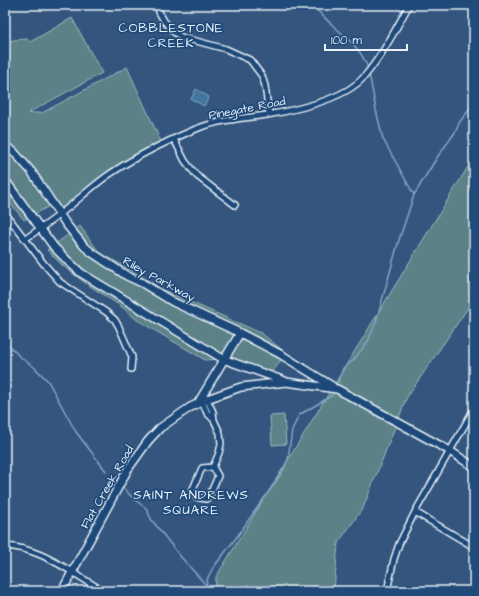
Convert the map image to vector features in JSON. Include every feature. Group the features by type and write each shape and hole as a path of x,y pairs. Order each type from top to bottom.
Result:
{"street":[{"path":"158,5 159,12 164,21 181,37 226,49 250,60 262,76 269,114"},
{"name":"Pinegate Road","path":"25,239 60,214 106,177 127,163 174,139 197,129 223,121 269,114 312,104 346,92 366,74 382,52 409,5"},
{"path":"174,139 185,161 197,176 235,205"},
{"name":"Riley Parkway","path":"5,146 14,152 31,171 84,246 102,260 173,302 240,333 280,354 337,390"},
{"path":"5,180 61,255 81,273 224,359 286,382"},
{"path":"5,213 44,264 60,282 106,312 115,320 132,357 131,368"},
{"path":"213,467 221,444 220,433 214,420 213,412 202,401 224,359 240,333"},
{"name":"Flat Creek Road","path":"62,591 128,469 148,441 160,428 202,401 241,387 286,382 337,390 450,451 474,467"},
{"path":"387,591 396,551 415,512 474,409"},
{"path":"213,467 218,476 209,497 206,499 196,497 192,491 202,468 213,467"},
{"path":"415,512 474,547"},
{"path":"5,546 24,548 36,552 58,563 94,589 103,591"}],"green space":[{"path":"72,18 102,73 28,113 42,113 127,67 162,144 113,172 60,214 53,204 24,220 5,197 5,44 13,40 27,39 30,42"},
{"path":"474,157 474,299 407,397 363,508 338,543 334,591 215,591 216,577"},
{"path":"80,226 99,252 163,290 261,333 286,353 272,373 258,371 223,359 205,360 137,320 122,307 63,266 47,250"},
{"path":"284,415 286,444 272,445 270,416"}],"water":[{"path":"196,89 209,97 204,106 191,99"}],"waterway":[{"path":"313,5 352,43 364,59 368,69"},
{"path":"369,73 383,139 414,195"},
{"path":"337,385 343,368 353,361 368,341 376,322 399,240 414,195 436,159 456,131 459,123 474,103"},
{"path":"5,341 20,357 34,367 48,381 76,432 106,471"},
{"path":"205,591 208,577 213,568 239,534 284,469 288,459 292,430 299,415 333,395"},
{"path":"123,488 146,508 151,519 180,556 206,585"}],"district":[{"name":"COBBLESTONE CREEK","path":"171,34"},
{"name":"SAINT ANDREWS SQUARE","path":"191,502"}]}
